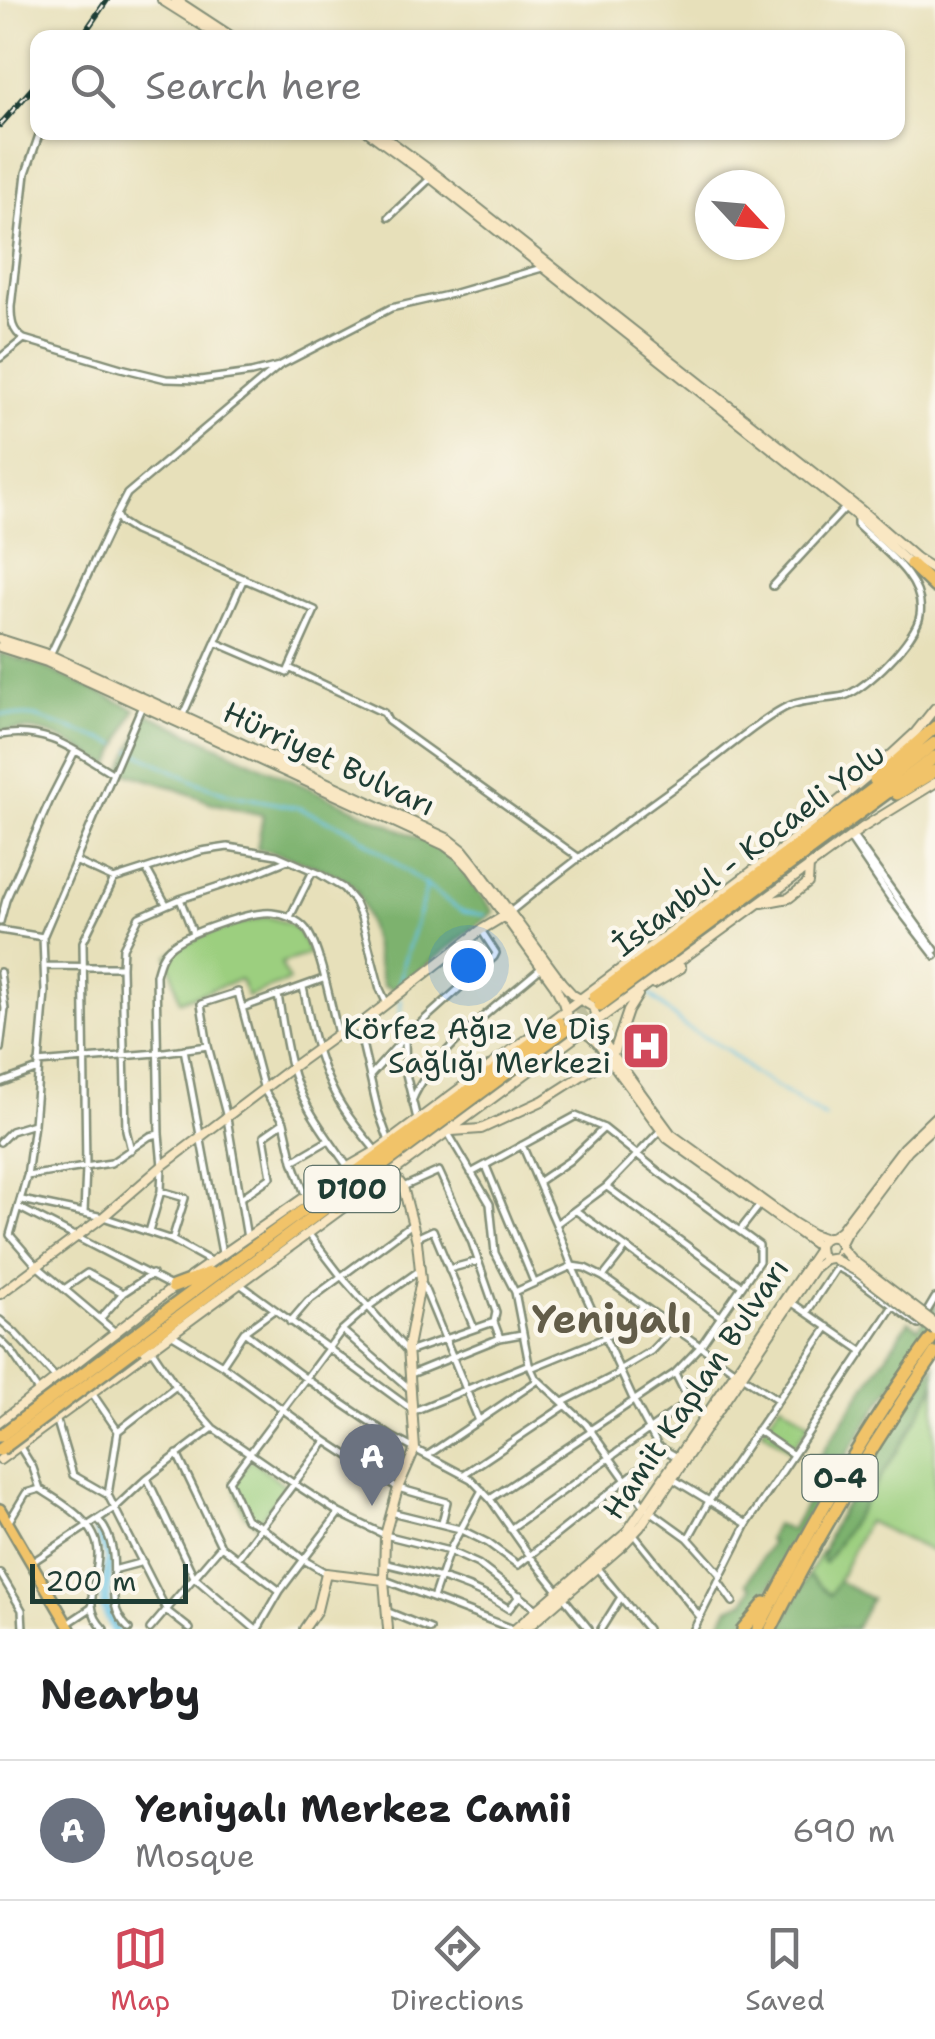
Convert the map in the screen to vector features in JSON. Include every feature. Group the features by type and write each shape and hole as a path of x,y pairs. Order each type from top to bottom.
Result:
{"highway":[{"path":"913,561 935,573"},
{"path":"913,561 935,587"},
{"path":"839,815 935,726"},
{"name":"İstanbul - Kocaeli Yolu","path":"828,829 839,815 935,744"},
{"path":"591,1000 935,757"},
{"path":"828,829 935,777"},
{"name":"D100","path":"0,1436 140,1344 219,1262 455,1101 563,1021"},
{"name":"D100","path":"0,1450 563,1021"},
{"path":"254,1240 376,1151"},
{"path":"240,1269 364,1193"},
{"path":"173,1287 219,1262"},
{"name":"O-4","path":"758,1629 859,1447 935,1332"},
{"name":"O-4","path":"772,1629 860,1467 935,1353"},
{"path":"743,1629 795,1558"}],"main road":[{"path":"162,0 209,30"},
{"path":"176,0 222,30"},
{"path":"380,140 433,176"},
{"path":"388,140 846,508 860,514"},
{"path":"547,267 860,514 913,561 935,597"},
{"name":"Hürriyet Bulvarı","path":"0,643 50,655 444,845 471,869 562,983 573,994 591,1000 611,1057"},
{"name":"Hürriyet Bulvarı","path":"0,643 181,720"},
{"path":"254,1240 348,1166 376,1151 591,1000 874,771 915,733 935,708"},
{"path":"839,815 874,771"},
{"path":"448,1132 482,1128 542,1102 611,1057 637,996 851,836 854,827 935,777"},
{"path":"776,854 828,829"},
{"path":"757,904 792,896 808,883 809,866"},
{"path":"0,1294 291,1068 338,1034 358,1026 481,930 508,914"},
{"name":"Hürriyet Bulvarı","path":"508,914 561,997 563,1021 594,1040 611,1057 677,1146 758,1206 823,1243"},
{"path":"0,1460 92,1393 140,1344 171,1334 679,965"},
{"name":"Hamit Kaplan Bulvarı","path":"514,1629 598,1568 634,1535 823,1243 841,1230 904,1147 935,1121"},
{"name":"Hamit Kaplan Bulvarı","path":"738,1373 814,1268 842,1246 846,1233 908,1150 935,1121"},
{"name":"Hürriyet Bulvarı","path":"662,1129 823,1243"},
{"path":"388,1629 386,1535 398,1488 415,1449 408,1352 420,1275 416,1238 403,1186 393,1173"},
{"path":"823,1243 842,1246 851,1259 935,1323"},
{"path":"823,1243 830,1259 858,1272 935,1332"},
{"path":"19,1445 0,1421 173,1287"},
{"name":"Hamit Kaplan Bulvarı","path":"526,1629 620,1540 672,1478 680,1460"},
{"path":"0,1509 68,1626"},
{"path":"304,1629 317,1610 326,1574 384,1580"}],"street":[{"path":"37,140 26,174 10,307 17,334 166,379 200,380 279,366"},
{"path":"390,217 433,176"},
{"path":"50,655 127,494 279,366 391,308 547,267"},
{"path":"0,358 24,339"},
{"path":"773,586 846,508"},
{"path":"508,914 578,857 784,708 846,695 863,687 910,637 920,618 919,598 905,572 857,526 860,514"},
{"path":"116,515 134,531 315,610 286,673 214,642"},
{"path":"181,720 244,578"},
{"path":"289,668 384,713 388,721 578,857"},
{"path":"10,1235 28,1176 34,1124 44,992 43,937 142,706"},
{"path":"0,735 43,735 112,773"},
{"path":"0,919 75,750"},
{"path":"851,836 891,899 935,953"},
{"path":"84,1212 83,942 114,880 201,850 228,846 277,855 313,871 343,888 354,901 386,1004"},
{"path":"130,1150 126,1130 122,967 124,948 139,917 288,860"},
{"path":"74,861 114,880"},
{"path":"146,870 166,904"},
{"path":"290,918 313,871"},
{"path":"180,899 193,933"},
{"path":"0,908 0,919"},
{"path":"149,1232 161,1191 162,1166 156,975 171,946 193,933 253,914 272,912 290,918 306,928 316,947 338,1034"},
{"path":"0,930 43,937"},
{"path":"370,1076 404,1037 494,957 496,953 481,930"},
{"path":"44,966 122,967"},
{"path":"412,1101 419,1084 456,1043 542,967"},
{"path":"0,972 5,1009 0,1049"},
{"path":"242,1008 323,979"},
{"path":"302,987 331,1088 376,1151"},
{"path":"254,1240 241,1198 228,1118 201,1004 238,992 264,1090 284,1122 306,1197"},
{"path":"278,996 291,1068 314,1118 348,1166"},
{"path":"358,1026 378,1111 389,1140"},
{"path":"404,1037 406,1074 417,1119"},
{"path":"0,1083 38,1066 208,1046"},
{"path":"184,1049 219,1262"},
{"path":"471,1173 576,1116 604,1128 759,1245 759,1261 700,1347 675,1373 490,1499"},
{"path":"241,1198 271,1177 264,1136 284,1122"},
{"path":"0,1142 11,1131 34,1124"},
{"path":"538,1182 569,1161 604,1128"},
{"path":"556,1224 606,1186 662,1129"},
{"path":"448,1132 490,1204 495,1253 515,1292 530,1366 538,1380 591,1431 648,1509 688,1538 734,1602"},
{"path":"28,1176 111,1162 158,1134"},
{"path":"293,1160 329,1140"},
{"path":"522,1145 619,1372 658,1446 680,1460"},
{"path":"486,1166 534,1282"},
{"path":"403,1186 439,1172 465,1225 496,1312 494,1322 500,1338"},
{"path":"606,1186 742,1286"},
{"path":"161,1191 185,1198 172,1240"},
{"path":"20,1203 103,1216 172,1240 219,1262"},
{"path":"20,1203 173,1287"},
{"path":"741,1230 758,1206"},
{"path":"575,1210 721,1317"},
{"path":"290,1322 308,1301 412,1224"},
{"path":"0,1228 37,1266 114,1332"},
{"path":"416,1238 433,1230 474,1328"},
{"path":"308,1233 340,1276 408,1352 494,1322"},
{"path":"603,1277 626,1248"},
{"path":"449,1269 478,1261"},
{"path":"515,1292 572,1266 585,1268 778,1400"},
{"path":"807,1312 837,1267 919,1325 935,1298"},
{"path":"64,1288 87,1273 123,1293"},
{"path":"100,1319 123,1293 152,1274"},
{"path":"326,1574 246,1519 230,1481 342,1330 368,1307 420,1275 478,1420"},
{"path":"240,1284 414,1411 604,1338 626,1324 642,1306"},
{"path":"791,1302 862,1351"},
{"path":"694,1629 747,1524 893,1306"},
{"path":"222,1365 244,1332 274,1309"},
{"path":"0,1320 56,1378"},
{"path":"688,1538 828,1327"},
{"path":"464,1474 565,1404 651,1352 673,1328"},
{"path":"342,1330 410,1389"},
{"path":"244,1332 392,1437 464,1474 490,1499 589,1629"},
{"path":"171,1334 398,1488 447,1502 442,1524"},
{"path":"408,1375 500,1338 522,1334"},
{"path":"0,1340 38,1391"},
{"path":"140,1344 213,1428 293,1483 386,1535 449,1551 485,1568 538,1610"},
{"path":"510,1529 689,1400 675,1373"},
{"path":"428,1454 538,1380"},
{"path":"108,1494 118,1432 176,1386"},
{"path":"92,1393 118,1432"},
{"path":"56,1418 73,1475 108,1494 167,1611 190,1629"},
{"path":"30,1563 116,1507 213,1428"},
{"path":"758,1430 792,1455"},
{"path":"237,1559 326,1440"},
{"path":"19,1445 34,1468 40,1489 69,1507 88,1526 98,1549 90,1608 104,1629"},
{"path":"391,1512 460,1529 518,1565 626,1480 658,1446"},
{"path":"177,1454 221,1546 280,1591"},
{"path":"147,1478 194,1577 256,1629 339,1512"},
{"path":"672,1478 747,1524"},
{"path":"8,1522 26,1493 40,1489"},
{"path":"433,1598 449,1551 482,1490"},
{"path":"98,1519 113,1547 116,1615 129,1629"},
{"path":"634,1535 700,1618"},
{"path":"150,1629 221,1546"},
{"path":"116,1570 142,1562"},
{"path":"384,1563 441,1576 478,1590 510,1609 520,1596"},
{"path":"598,1568 646,1629"},
{"path":"0,1574 22,1610 23,1629"},
{"path":"384,1580 514,1629"},
{"path":"601,1629 621,1598"},
{"path":"68,1626 90,1608"},
{"path":"386,1611 430,1629"}],"green space":[{"path":"0,653 44,667 135,709 110,766 45,733 0,732"},
{"path":"148,714 440,848 494,912 395,990 383,985 367,918 353,886 322,869 257,849 263,815 212,803 121,771"},
{"path":"268,917 296,928 309,954 281,963 289,981 247,997 240,979 180,1001 168,956 203,936"},
{"path":"935,1302 935,1326 850,1450 757,1607 738,1629 716,1629 729,1608 745,1601 752,1587 747,1583 771,1542 768,1539 775,1525 791,1530 827,1466 817,1460 909,1321 919,1328"},
{"path":"935,1364 935,1385 907,1436 825,1563 824,1550 840,1514"},
{"path":"935,1385 935,1553 867,1521 831,1596 808,1575 823,1549 825,1563"},
{"path":"781,1403 810,1423 791,1451 762,1430"},
{"path":"251,1459 286,1486 256,1525 244,1514 233,1481"},
{"path":"808,1575 830,1595 838,1581 871,1599 855,1629 781,1629"}],"waterway":[{"path":"0,714 35,717 117,744"},
{"path":"131,750 227,794 299,808 352,831 454,906 485,915"},
{"path":"400,984 426,884"},
{"path":"645,990 684,1026 727,1050 752,1072 826,1118"},
{"path":"400,1037 401,999"},
{"path":"96,1526 109,1557 105,1607 115,1629"}],"tunnel":[{"path":"561,1021 594,997"},
{"path":"565,1030 600,1005"}],"railway":[{"path":"86,30 107,0"},
{"path":"0,125 30,91"}],"place":[{"name":"Körfez Ağız Ve Diş Sağlığı Merkezi","path":"646,1046"},
{"name":"Yeniyalı Merkez Camii","path":"372,1506"}],"district":[{"name":"Yeniyalı","path":"612,1319"}]}
